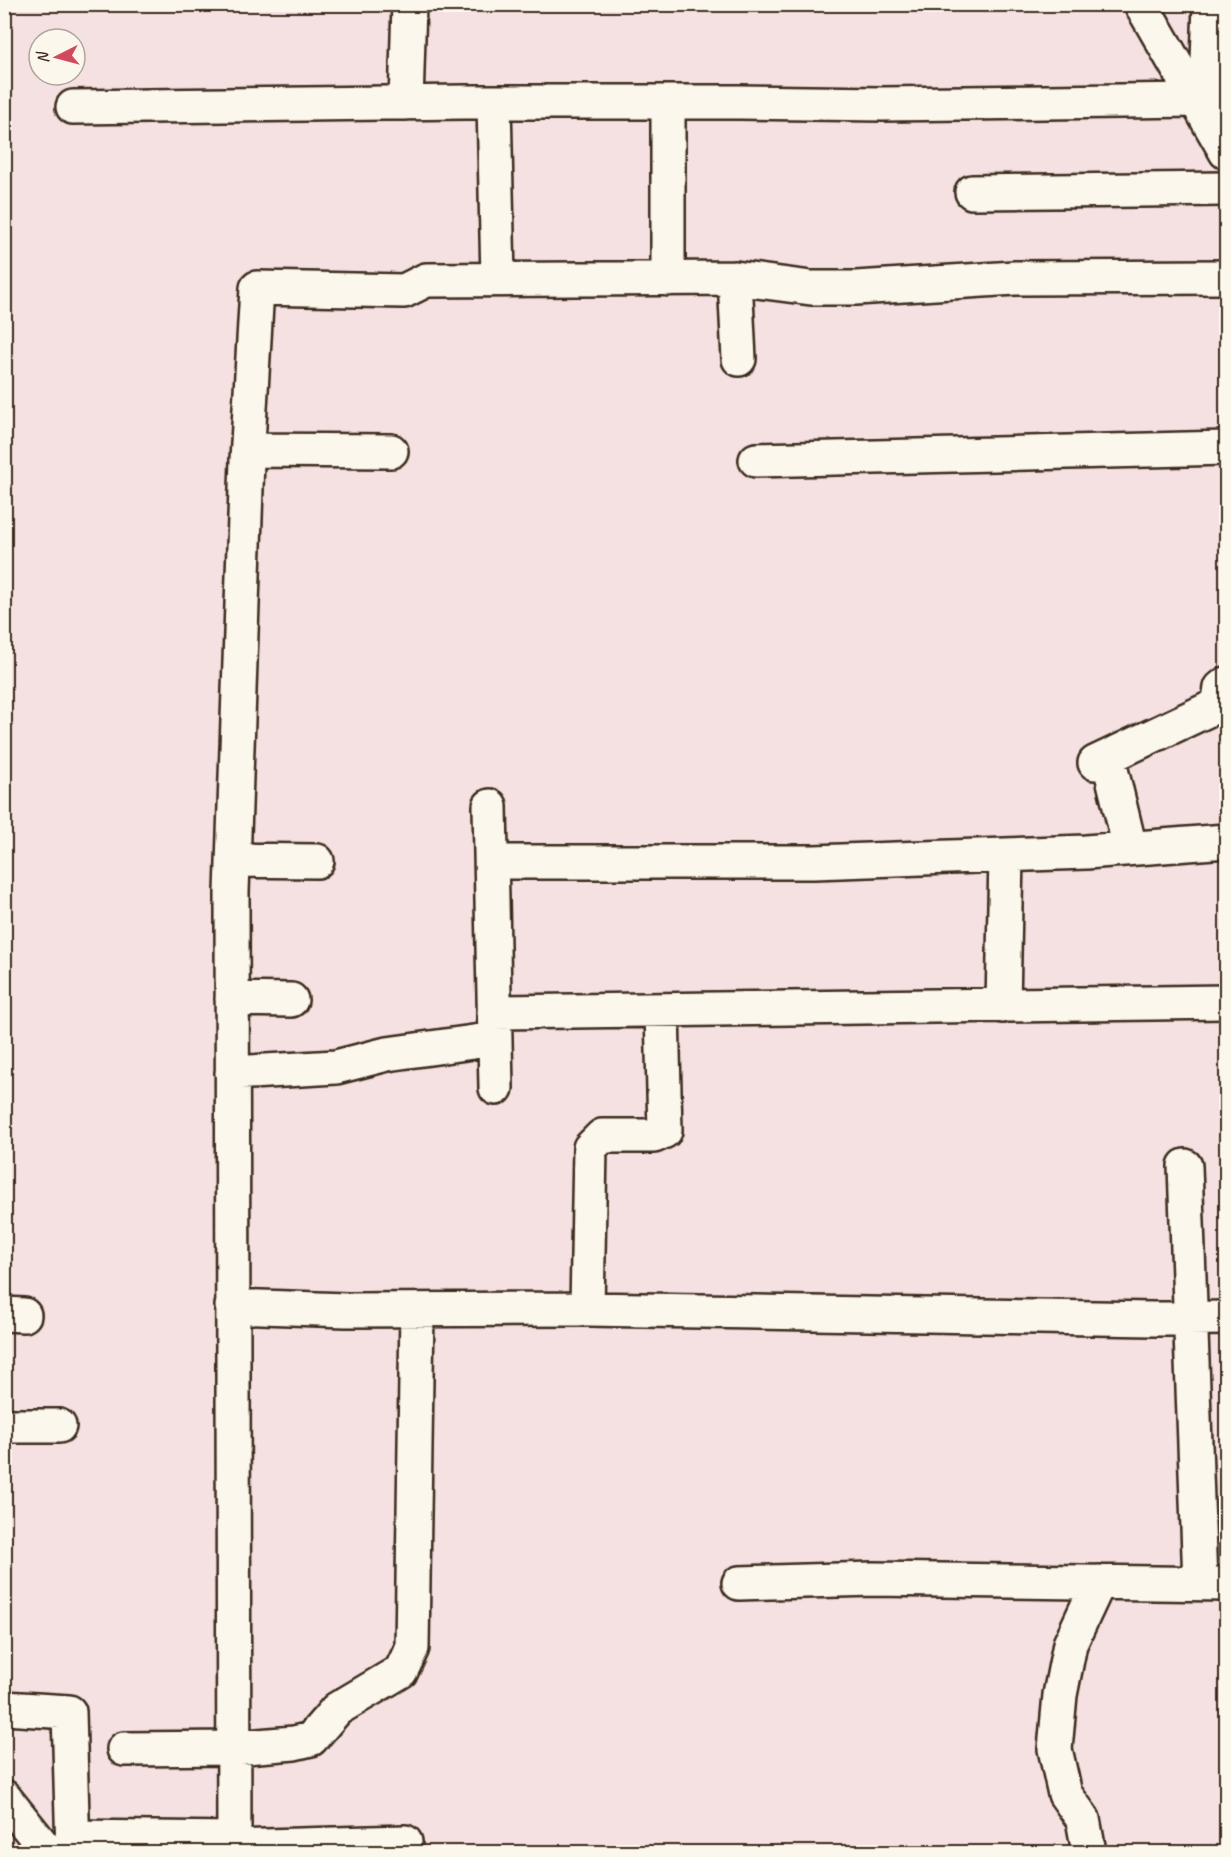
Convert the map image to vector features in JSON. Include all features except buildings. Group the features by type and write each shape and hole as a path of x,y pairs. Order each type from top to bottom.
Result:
{"street":[{"path":"406,103 409,4"},
{"path":"1141,4 1210,110 1227,152"},
{"path":"1210,4 1210,110"},
{"path":"73,107 668,102 1210,110"},
{"path":"668,102 668,279"},
{"path":"494,103 498,279"},
{"path":"972,192 1227,189"},
{"path":"234,1846 233,860 248,450 257,288 404,291 426,280 735,278 811,288 1015,278 1227,277"},
{"path":"735,278 739,359"},
{"path":"756,460 1227,448"},
{"path":"248,450 391,451"},
{"path":"1130,848 1102,760 1218,705 1221,688 1227,684"},
{"path":"490,806 495,1088"},
{"path":"492,862 814,861 1006,855 1227,841"},
{"path":"1003,1006 1006,855"},
{"path":"233,860 318,861"},
{"path":"232,999 291,1000"},
{"path":"232,1072 336,1067 495,1026 662,1011 1227,1002"},
{"path":"587,1310 590,1148 602,1136 654,1136 665,1131 662,1011"},
{"path":"739,1583 873,1579 1213,1584 1191,1319 1185,1166"},
{"path":"232,1306 1227,1318"},
{"path":"124,1749 234,1748 294,1743 311,1739 337,1709 401,1671 412,1648 417,1310"},
{"path":"4,1426 59,1426"},
{"path":"1089,1852 1083,1819 1065,1794 1055,1749 1060,1695 1070,1644 1099,1582"},
{"path":"4,1708 69,1712 64,1847"},
{"path":"6,1802 64,1847 405,1842"}]}
